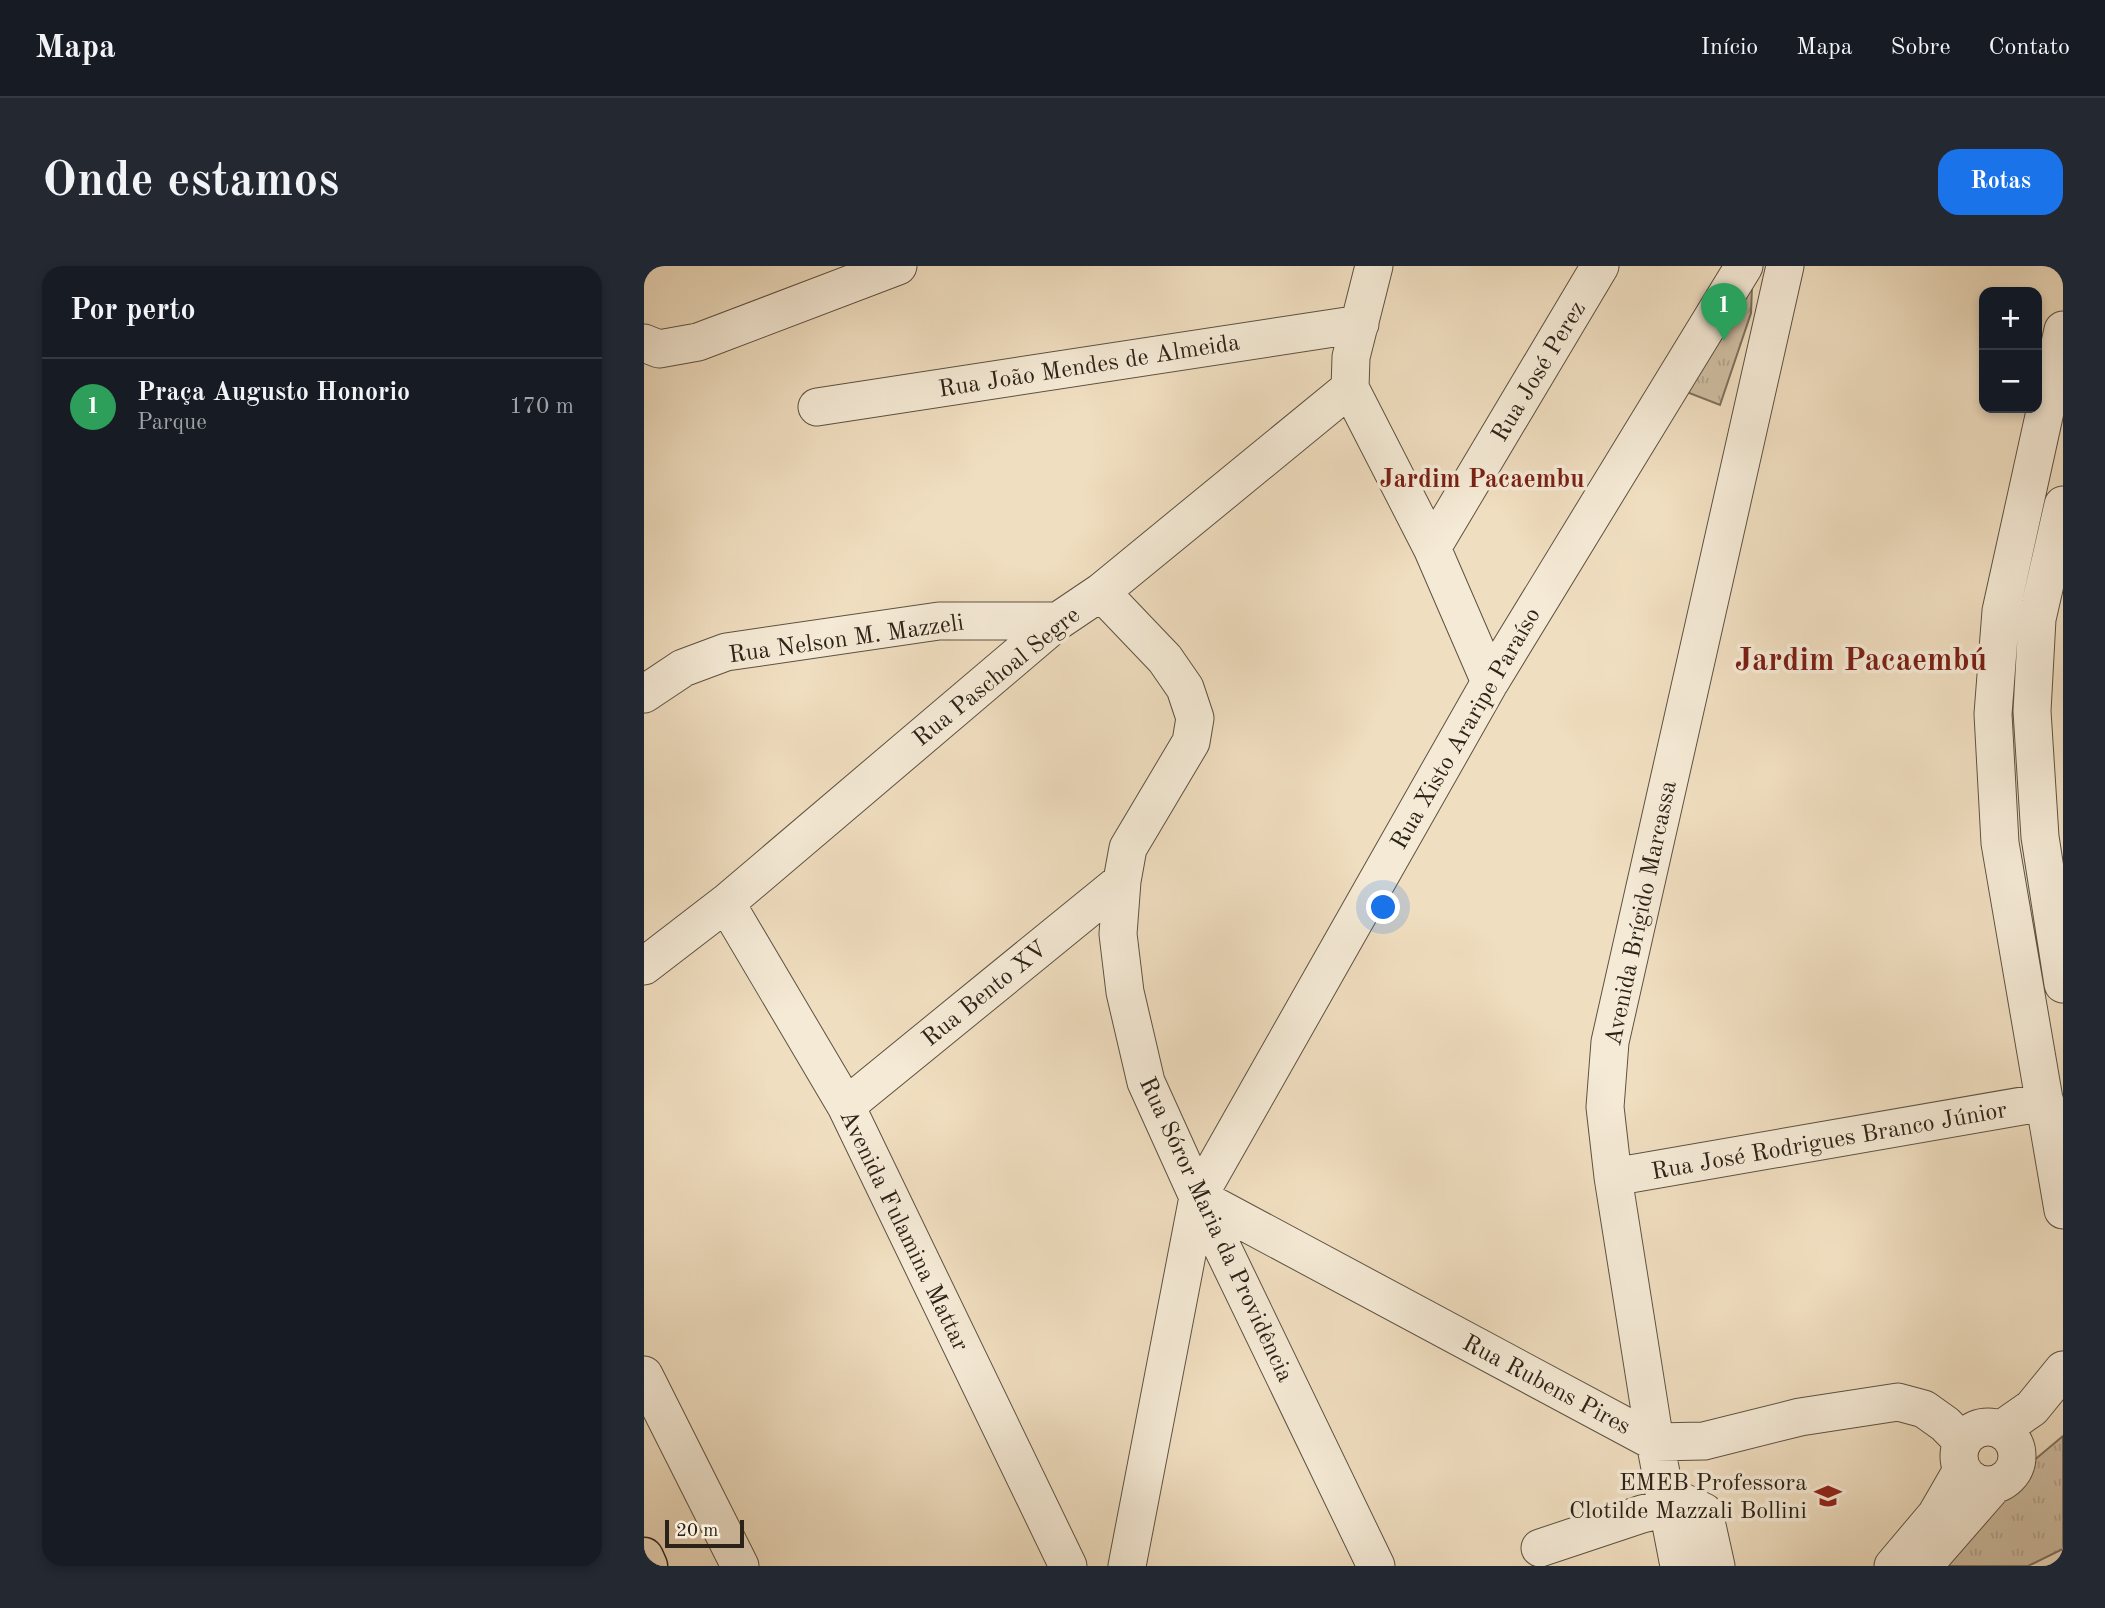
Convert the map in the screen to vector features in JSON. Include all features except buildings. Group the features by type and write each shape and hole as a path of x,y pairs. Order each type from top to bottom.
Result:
{"main road":[{"path":"644,1557 649,1566"}],"street":[{"path":"644,343 659,349 698,342 898,266"},
{"path":"1374,266 1351,357 1350,388 1432,548 1490,682"},
{"name":"Rua José Perez","path":"1432,548 1600,266"},
{"name":"Rua Xisto Araripe Paraíso","path":"1127,1566 1198,1196 1490,682 1744,266"},
{"name":"Avenida Brígido Marcassa","path":"1679,1566 1655,1442 1613,1177 1605,1107 1610,1042 1785,266"},
{"name":"Rua João Mendes de Almeida","path":"817,407 1360,324"},
{"path":"2063,330 2001,611 1993,715 2000,843 2063,1210"},
{"name":"Rua Paschoal Segre","path":"644,966 726,903 1058,621 1101,592 1350,388"},
{"path":"2062,963 2040,836 2032,711 2036,619 2063,505"},
{"name":"Rua Sóror Maria da Providência","path":"1101,592 1165,659 1185,688 1195,718 1191,742 1128,848 1122,881 1119,946 1125,992 1146,1082 1376,1566"},
{"name":"Rua Nelson M. Mazzeli","path":"644,694 683,668 726,652 939,621 1058,621"},
{"path":"2000,843 2040,836"},
{"name":"Rua Bento XV","path":"846,1106 1122,881"},
{"name":"Avenida Fulamina Mattar","path":"726,903 846,1106 1068,1566"},
{"name":"Rua José Rodrigues Branco Júnior","path":"1613,1177 2045,1102"},
{"name":"Rua Rubens Pires","path":"1198,1196 1655,1442 1704,1441 1800,1417 1898,1402 1923,1409 1945,1423 1973,1465"},
{"path":"2010,1440 2063,1370"},
{"path":"644,1375 740,1566"},
{"path":"1924,1566 1973,1465 1968,1434 1984,1427 2010,1440 2030,1444 2063,1408"},
{"path":"1973,1465 2010,1476 2018,1460 2010,1440"},
{"path":"1893,1566 1937,1515 1973,1465"},
{"path":"1540,1548 1642,1514 1665,1500 1704,1512 1716,1566"},
{"path":"1877,1566 1921,1515 1937,1515"}],"green space":[{"path":"1752,287 1751,313 1720,405 1679,389"},
{"path":"2063,1436 2063,1549 2028,1566 1947,1566 2026,1467"}],"place":[{"name":"Praça Augusto Honorio","path":"1724,341"},
{"name":"EMEB Professora Clotilde Mazzali Bollini","path":"1828,1496"}],"district":[{"name":"Jardim Pacaembu","path":"1482,478"},
{"name":"Jardim Pacaembú","path":"1861,659"}]}
